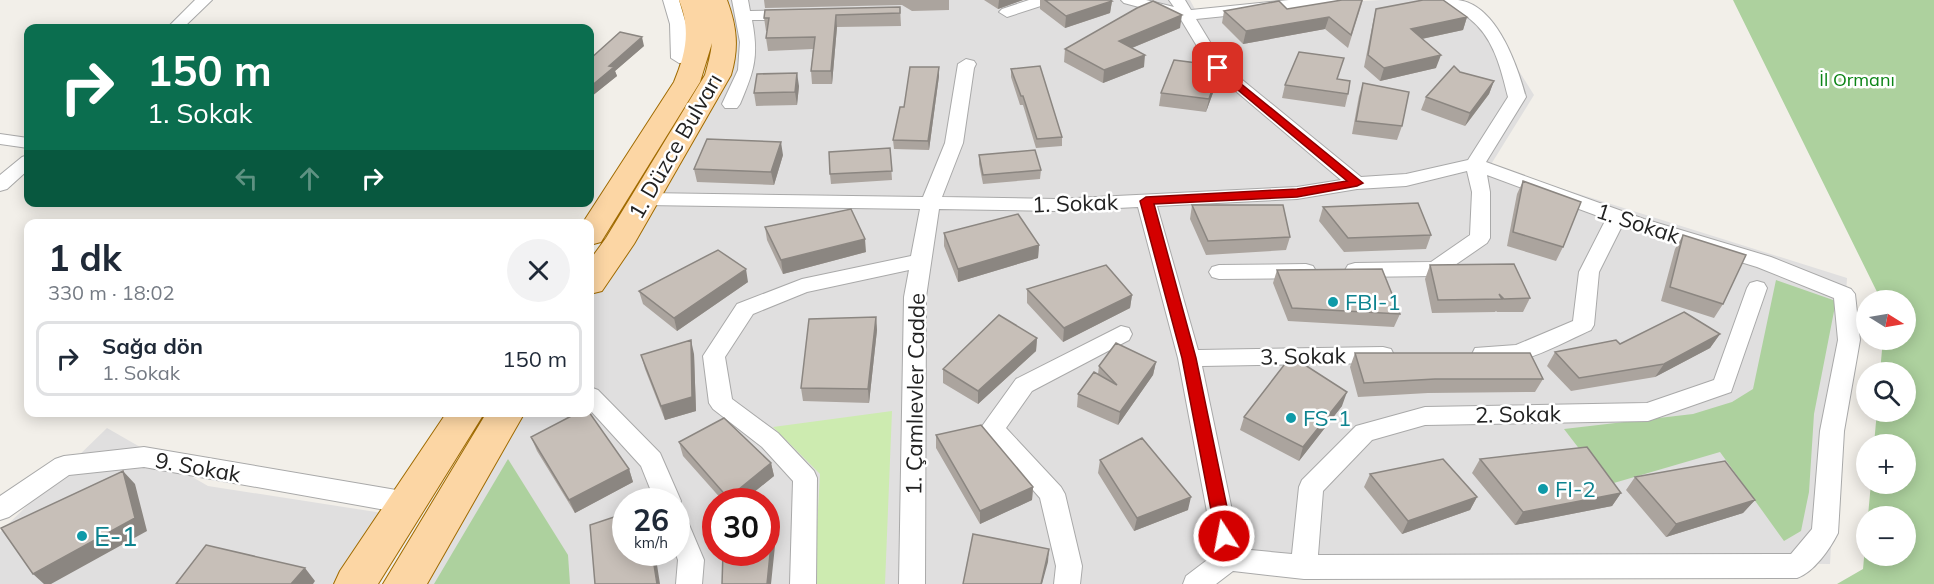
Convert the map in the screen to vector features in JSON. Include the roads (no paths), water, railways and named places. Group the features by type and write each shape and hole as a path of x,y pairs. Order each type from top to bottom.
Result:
{"main road":[{"name":"1. Düzce Bulvarı","path":"594,229 687,82 697,59 701,40 691,0"},
{"name":"1. Düzce Bulvarı","path":"594,277 618,244 718,75 724,56 726,37 715,0"},
{"path":"355,584 464,417"},
{"path":"404,584 504,417"}],"street":[{"path":"178,24 204,0"},
{"path":"671,0 678,24 679,58 697,59"},
{"path":"1007,12 1045,0"},
{"path":"1129,0 1181,7 1335,0"},
{"path":"1219,272 1435,269 1480,237 1481,192 1475,164 1517,97 1509,62 1497,39 1476,16 1463,6 1446,0"},
{"path":"1181,7 1218,68 1357,183"},
{"path":"731,104 746,70 748,42 742,8 812,14"},
{"name":"1. Çamlıevler Cadde","path":"912,584 915,297 930,204 954,143 966,64 968,64"},
{"path":"0,139 24,142"},
{"path":"0,185 24,164"},
{"name":"1. Sokak","path":"645,199 1056,205 1297,193 1357,183 1406,180 1475,164 1617,216 1764,262 1844,294 1849,340 1832,431 1826,534 1797,566 1304,567 1229,558"},
{"path":"1146,201 1189,358 1229,558 1196,584"},
{"path":"1462,354 1518,353 1583,325 1588,272 1617,216"},
{"path":"803,584 805,478 770,440 721,403 714,356 745,309 802,286 921,261"},
{"name":"2. Sokak","path":"1304,567 1311,487 1364,433 1425,416 1648,412 1723,386 1757,288"},
{"path":"1067,584 1069,566 1052,494 992,429 1024,385 1120,334"},
{"name":"3. Sokak","path":"1189,358 1406,354"},
{"path":"594,400 651,460 663,488"},
{"name":"9. Sokak","path":"0,509 64,466 144,457 408,503"},
{"path":"689,584 690,558"}],"place":[{"name":"FBI-1","path":"1333,302"},
{"name":"FS-1","path":"1291,418"},
{"name":"FI-2","path":"1543,489"},
{"name":"E-1","path":"82,536"}],"park label":[{"name":"İl Ormanı","path":"1857,79"}]}
